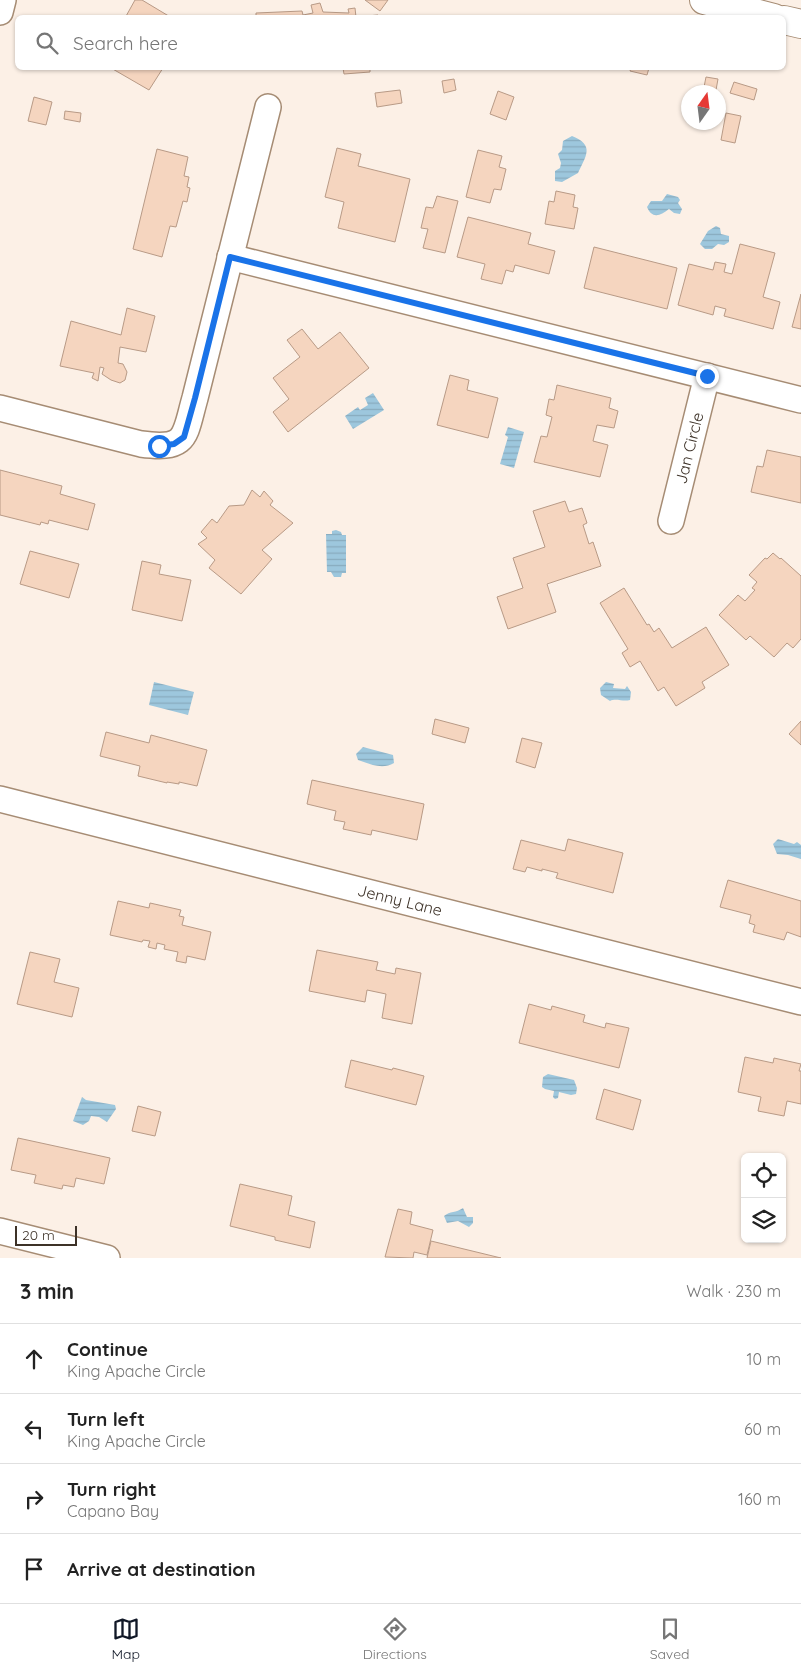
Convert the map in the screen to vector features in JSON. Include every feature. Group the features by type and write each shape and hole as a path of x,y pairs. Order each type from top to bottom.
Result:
{"main road":[{"path":"704,0 762,15"},
{"path":"786,20 801,24"}],"street":[{"path":"0,12 3,0"},
{"path":"0,408 141,444 159,446 174,444 184,437 268,107"},
{"path":"230,257 801,400"},
{"name":"Jan Circle","path":"671,520 707,376"},
{"name":"Jenny Lane","path":"0,799 801,1002"},
{"path":"0,1231 107,1258"}],"water":[{"path":"572,136 584,143 587,152 586,156 578,173 562,182 555,181 555,171 560,168 561,163 558,154 562,150 563,141"},
{"path":"667,194 678,197 680,200 678,203 682,209 680,214 674,213 669,209 659,215 651,213 647,207 651,201 662,201"},
{"path":"716,226 720,228 721,234 729,236 729,242 724,245 718,244 712,249 705,249 700,244 708,231"},
{"path":"373,393 384,410 353,429 345,416 358,407 360,410 368,405 365,398"},
{"path":"508,427 524,432 514,468 500,464 508,437 505,435"},
{"path":"332,531 341,532 342,535 346,535 346,573 342,573 341,577 334,577 331,572 327,572 326,534 332,534"},
{"path":"154,682 194,692 188,715 149,705"},
{"path":"606,682 614,684 613,688 625,689 627,686 631,692 630,700 610,701 601,695 600,688"},
{"path":"363,747 393,755 394,763 380,766 358,760 356,754"},
{"path":"778,839 794,844 797,842 801,845 801,859 777,854 773,844"},
{"path":"548,1074 574,1080 577,1088 576,1094 571,1095 559,1092 558,1098 555,1099 553,1097 554,1091 542,1087 543,1077"},
{"path":"82,1097 86,1100 115,1105 116,1109 107,1122 99,1117 91,1116 89,1121 83,1125 73,1121"},
{"path":"463,1208 467,1217 473,1217 473,1223 469,1227 458,1221 447,1223 444,1216"}],"building":[{"path":"135,0 142,0 167,15 127,15"},
{"path":"365,0 388,0 380,11"},
{"path":"320,3 323,12 349,13 348,9 355,8 356,15 303,15 313,13 311,5"},
{"path":"302,11 303,15 256,15 256,13"},
{"path":"114,70 162,70 149,90"},
{"path":"343,70 370,70 370,72 344,74"},
{"path":"630,70 648,70 647,75"},
{"path":"706,77 718,79 717,85 704,85"},
{"path":"454,79 456,90 444,93 442,81"},
{"path":"734,82 757,89 754,100 730,93"},
{"path":"400,90 402,103 377,107 375,93"},
{"path":"498,91 514,97 506,120 490,114"},
{"path":"34,97 52,102 46,125 28,121"},
{"path":"65,111 81,113 80,122 64,119"},
{"path":"726,113 741,116 735,143 721,140 723,130 726,130"},
{"path":"337,148 361,154 358,166 410,179 395,242 338,228 344,202 325,197"},
{"path":"157,149 188,157 184,176 189,177 187,187 190,188 187,202 183,201 176,227 170,226 162,257 133,249"},
{"path":"478,150 502,156 499,167 506,169 501,190 494,189 490,203 466,197"},
{"path":"556,191 575,195 573,207 578,208 574,229 545,224 549,201 554,202"},
{"path":"437,196 458,201 445,253 423,248 428,229 421,228 426,207 433,208"},
{"path":"468,217 531,233 528,244 555,251 549,274 515,265 513,272 506,270 502,284 481,279 485,264 457,257"},
{"path":"740,244 775,253 763,297 780,302 773,329 724,316 726,309 715,306 713,315 678,305 689,264 713,270 715,262 726,264 724,272 732,274"},
{"path":"594,247 677,268 667,309 584,288"},
{"path":"801,294 801,329 792,327"},
{"path":"127,308 155,316 146,352 120,347 118,363 123,364 127,372 125,380 120,383 111,380 102,374 104,368 100,367 98,381 92,378 94,373 60,366 71,321 121,335"},
{"path":"302,329 318,349 340,332 369,368 288,432 273,412 289,399 273,378 300,357 287,340"},
{"path":"450,375 469,380 467,390 498,398 488,438 437,425"},
{"path":"557,385 611,398 609,408 618,411 614,428 597,425 593,441 608,445 600,477 534,462 541,436 547,437 552,417 546,415 549,399 554,400"},
{"path":"767,450 801,457 801,503 751,492 757,466 763,467"},
{"path":"0,470 62,486 60,494 95,504 88,530 49,520 48,524 41,522 40,525 0,515"},
{"path":"252,490 260,497 264,491 273,501 270,505 293,523 262,550 272,559 241,594 209,568 215,560 198,544 207,538 201,532 212,519 217,523 229,506 244,505"},
{"path":"565,501 569,512 582,508 587,523 583,525 589,544 593,542 601,566 547,584 556,612 508,629 497,597 523,588 513,558 545,547 533,511"},
{"path":"30,551 79,564 69,598 20,584"},
{"path":"773,553 801,576 801,639 793,648 787,643 774,657 750,636 746,640 719,615 738,595 745,601 755,590 752,588 757,582 749,575 765,558 767,559"},
{"path":"142,561 161,565 159,574 191,580 182,621 132,610"},
{"path":"624,588 647,625 649,624 654,632 659,628 672,648 706,627 729,665 702,682 705,688 676,706 664,687 658,691 640,661 630,667 622,653 628,649 600,603"},
{"path":"435,719 469,728 465,743 432,734"},
{"path":"801,721 801,745 789,734"},
{"path":"106,732 149,743 151,735 207,750 197,786 179,782 179,784 167,783 138,776 140,766 100,756"},
{"path":"522,738 542,743 535,768 516,762"},
{"path":"312,780 424,804 417,840 372,830 371,835 343,829 345,822 334,820 336,811 307,804"},
{"path":"568,839 623,853 613,893 556,878 558,873 542,869 542,871 527,867 525,872 513,869 521,840 565,851"},
{"path":"728,880 801,901 801,937 787,932 784,940 753,932 755,925 749,923 751,915 720,907"},
{"path":"118,901 149,908 150,903 181,910 179,916 184,917 182,925 211,932 205,960 187,956 186,963 176,961 178,952 164,949 165,945 157,943 156,949 148,947 150,941 143,940 142,942 110,935"},
{"path":"317,950 378,962 376,970 395,974 396,968 421,973 412,1024 382,1018 386,994 367,990 365,1002 309,991"},
{"path":"30,952 60,959 54,982 79,988 72,1017 17,1004"},
{"path":"529,1004 551,1010 552,1006 585,1015 583,1022 605,1028 606,1023 629,1028 619,1068 519,1043"},
{"path":"745,1057 773,1063 774,1058 801,1064 799,1071 801,1071 801,1104 787,1101 784,1116 758,1111 761,1097 738,1092"},
{"path":"351,1060 424,1076 416,1105 345,1087"},
{"path":"604,1089 641,1100 633,1130 596,1119"},
{"path":"138,1106 161,1112 155,1136 132,1131"},
{"path":"18,1138 110,1158 104,1184 76,1178 74,1187 63,1185 62,1189 34,1183 36,1175 11,1170"},
{"path":"240,1184 292,1196 288,1215 315,1222 310,1248 275,1240 275,1237 230,1226"},
{"path":"398,1209 412,1212 410,1224 433,1230 427,1255 414,1252 413,1258 385,1257"},
{"path":"431,1241 501,1258 427,1258"}],"route":[{"path":"159,446 174,444 184,437 230,257 707,376"}]}
